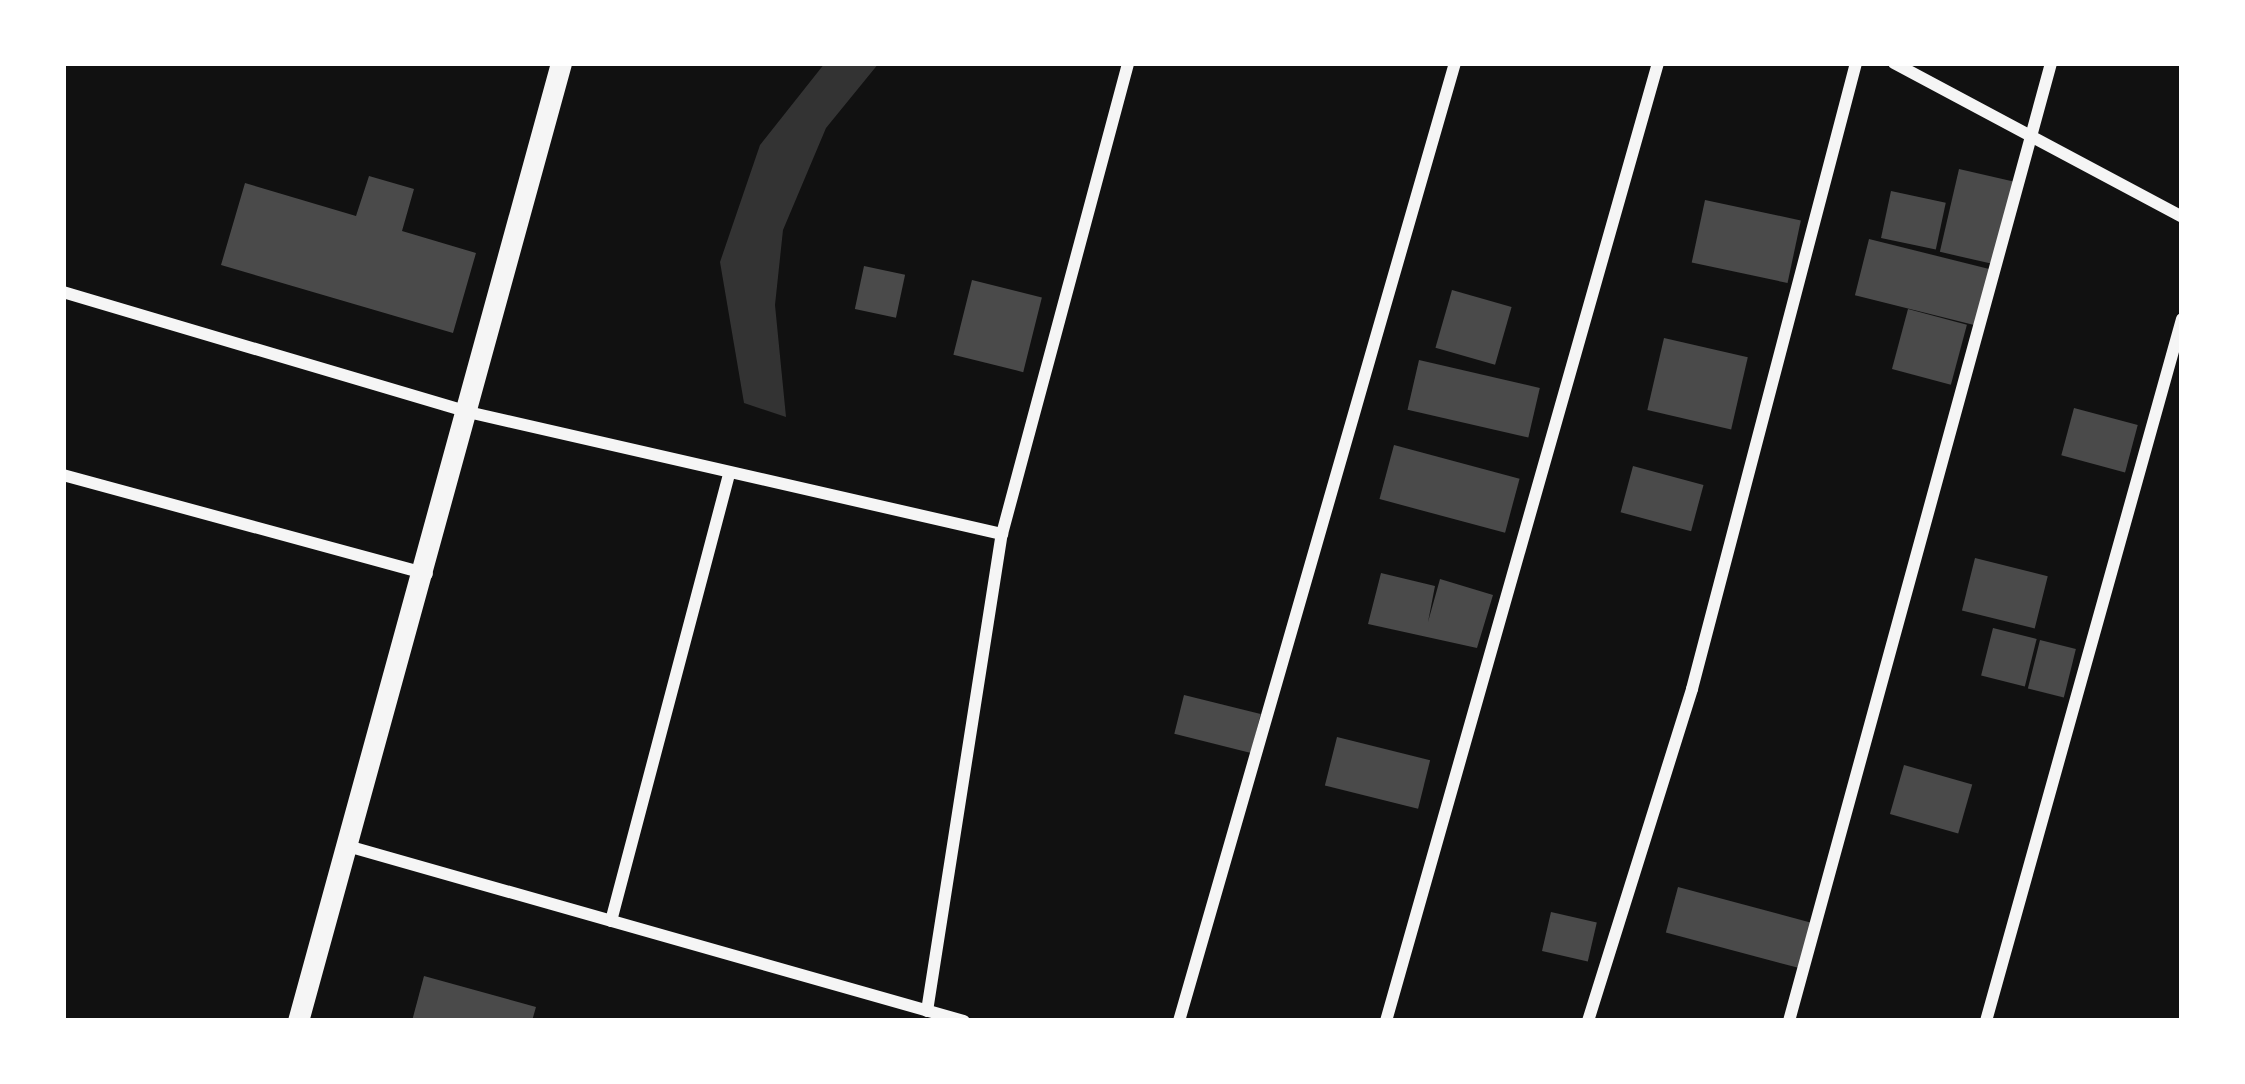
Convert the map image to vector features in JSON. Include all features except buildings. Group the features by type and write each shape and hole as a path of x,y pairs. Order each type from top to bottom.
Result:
{"street":[{"path":"298,1021 427,574 561,63"},
{"path":"927,1011 1002,534 1128,63"},
{"path":"1179,1021 1455,63"},
{"path":"1386,1021 1658,63"},
{"path":"1588,1021 1692,689 1856,63"},
{"path":"1894,63 2182,217"},
{"path":"1789,1021 2035,136 2051,63"},
{"path":"63,292 468,412 1002,534"},
{"path":"1986,1021 2182,319"},
{"path":"611,921 729,475"},
{"path":"63,476 427,574"},
{"path":"351,848 964,1021"}],"shaded area":[{"path":"825,63 879,63 826,128 783,230 775,305 786,417 744,403 720,262 760,145"}]}
